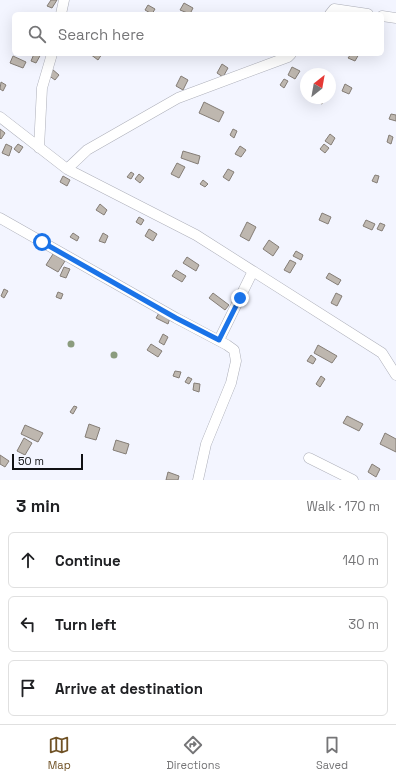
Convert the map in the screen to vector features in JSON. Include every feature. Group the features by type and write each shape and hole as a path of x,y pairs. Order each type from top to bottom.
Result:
{"street":[{"path":"61,12 64,0"},
{"path":"332,12 334,9 354,12"},
{"path":"384,16 396,18"},
{"path":"39,148 42,88 51,56"},
{"path":"68,169 87,150 178,98 289,56"},
{"path":"0,117 68,169 196,234 382,353 396,375"},
{"path":"0,218 176,318 219,340 234,350 236,361 231,383 206,444 198,480"},
{"path":"219,340 253,271"},
{"path":"309,458 353,480"}],"building":[{"path":"51,0 57,0 52,8 47,6"},
{"path":"184,3 193,8 191,12 180,10"},
{"path":"148,5 155,9 153,12 145,10"},
{"path":"13,56 26,62 23,68 10,63"},
{"path":"33,56 40,56 36,63 31,61"},
{"path":"93,56 101,56 98,60"},
{"path":"350,56 358,56 355,61 348,58"},
{"path":"222,64 228,68 223,77 217,73"},
{"path":"292,67 300,71 295,79 288,75"},
{"path":"52,69 59,75 55,80 48,75"},
{"path":"181,76 188,80 183,90 176,86"},
{"path":"284,79 288,81 284,88 280,85"},
{"path":"1,82 6,85 3,91 0,89"},
{"path":"345,84 352,88 349,94 342,91"},
{"path":"204,102 224,112 219,122 199,113"},
{"path":"391,114 396,115 396,121 389,119"},
{"path":"0,129 5,133 1,139 0,138"},
{"path":"233,129 237,131 234,138 230,135"},
{"path":"330,134 335,138 331,145 325,141"},
{"path":"389,135 393,137 391,144 387,142"},
{"path":"6,144 12,147 9,156 2,153"},
{"path":"18,144 23,147 19,153 14,149"},
{"path":"324,144 329,148 325,153 320,149"},
{"path":"240,146 246,150 241,157 235,154"},
{"path":"183,151 200,156 198,164 181,158"},
{"path":"177,163 185,167 179,178 171,174"},
{"path":"228,169 234,172 229,181 223,177"},
{"path":"131,172 134,174 131,179 127,177"},
{"path":"139,174 144,178 140,183 135,179"},
{"path":"375,175 379,176 377,183 372,181"},
{"path":"63,176 70,180 67,186 60,182"},
{"path":"203,180 208,184 205,187 200,184"},
{"path":"100,204 107,210 104,215 96,210"},
{"path":"322,213 331,217 328,224 319,220"},
{"path":"139,217 144,220 141,225 136,222"},
{"path":"366,220 375,224 372,230 363,226"},
{"path":"247,222 256,227 249,241 240,236"},
{"path":"380,223 385,225 382,231 377,229"},
{"path":"149,229 157,234 153,241 145,236"},
{"path":"73,233 79,237 77,241 70,237"},
{"path":"103,233 108,236 105,243 99,241"},
{"path":"269,240 279,247 273,256 263,249"},
{"path":"296,251 303,255 301,260 293,256"},
{"path":"53,254 65,261 58,272 46,265"},
{"path":"187,257 199,265 196,271 183,263"},
{"path":"290,260 296,263 290,273 284,270"},
{"path":"64,267 70,269 66,278 60,276"},
{"path":"176,270 186,276 182,282 172,276"},
{"path":"329,273 341,280 338,285 326,278"},
{"path":"4,289 8,291 4,298 1,296"},
{"path":"58,292 63,294 61,299 56,297"},
{"path":"213,293 229,305 225,310 209,298"},
{"path":"336,293 342,296 337,306 331,303"},
{"path":"159,313 170,318 168,324 156,318"},
{"path":"163,334 168,337 164,345 159,342"},
{"path":"151,344 162,351 158,357 147,350"},
{"path":"318,345 337,356 332,363 314,353"},
{"path":"311,355 316,359 313,364 307,361"},
{"path":"175,371 181,372 179,378 173,376"},
{"path":"321,376 325,379 320,387 316,384"},
{"path":"188,377 192,379 189,384 185,382"},
{"path":"194,383 200,384 199,392 193,390"},
{"path":"74,406 77,407 73,414 70,412"},
{"path":"347,416 363,424 359,431 343,423"},
{"path":"89,424 100,428 96,440 85,437"},
{"path":"25,425 43,433 38,442 21,434"},
{"path":"385,433 396,439 396,452 380,444"},
{"path":"24,438 32,443 25,455 17,451"},
{"path":"116,440 129,444 126,454 113,450"},
{"path":"0,455 9,461 5,467 0,464"},
{"path":"372,464 380,469 376,477 368,472"},
{"path":"168,472 179,476 178,480 166,480"}],"route":[{"path":"42,242 176,318 219,340 240,298"}]}
